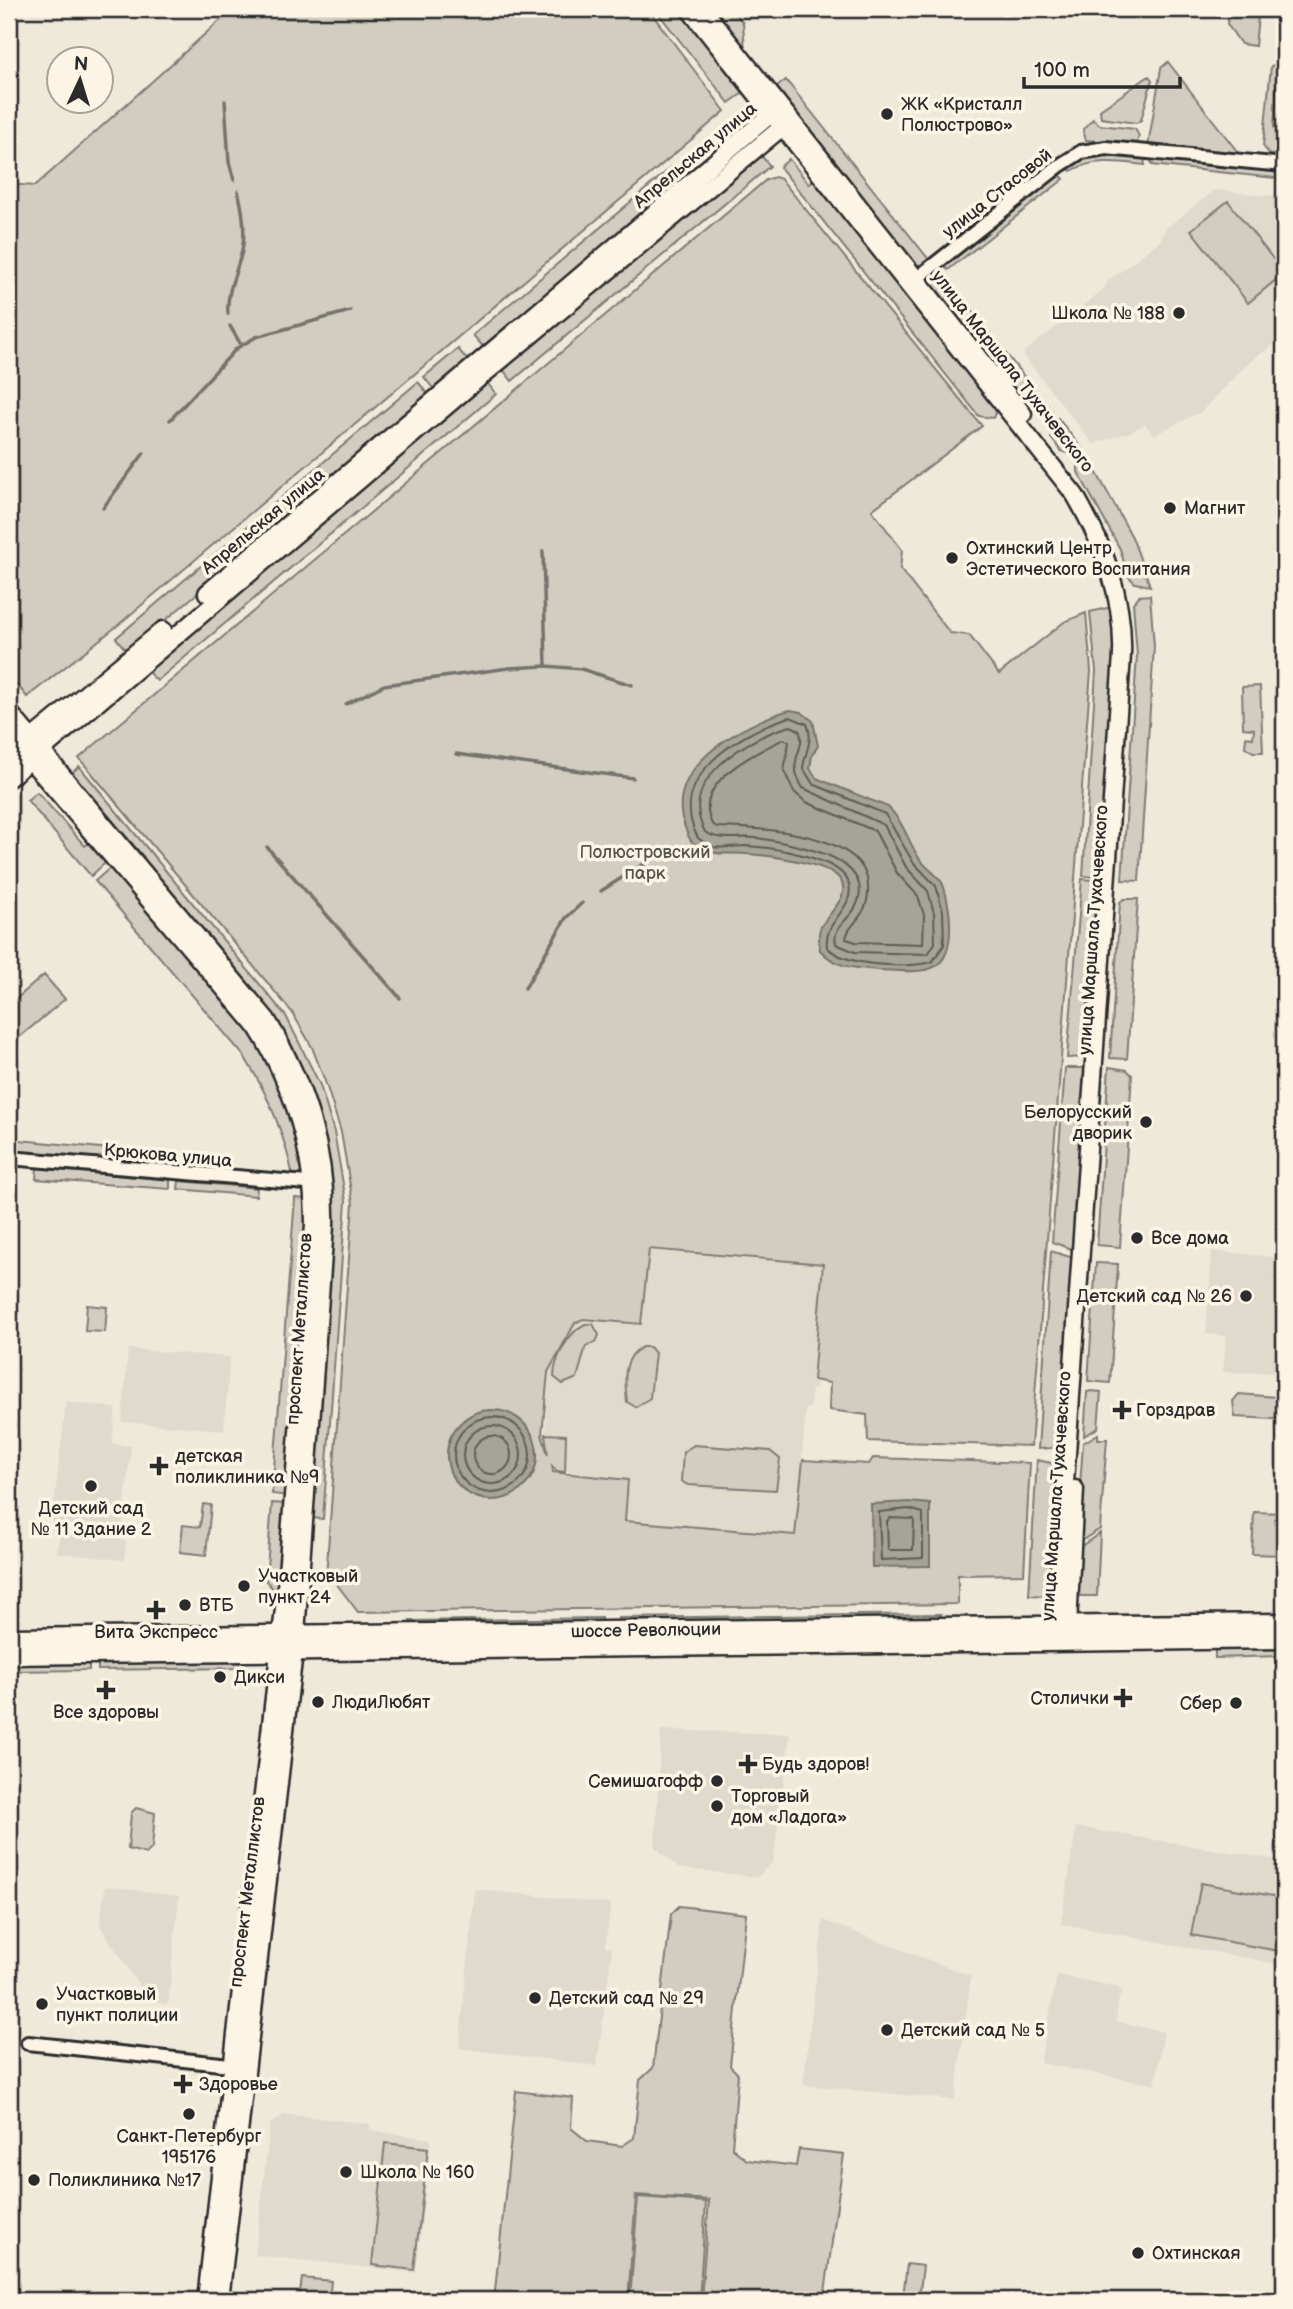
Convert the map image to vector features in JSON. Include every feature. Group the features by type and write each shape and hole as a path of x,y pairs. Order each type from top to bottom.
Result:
{"main road":[{"name":"шоссе Революции","path":"9,1655 288,1643 1063,1631 1284,1623"},
{"name":"шоссе Революции","path":"1063,1631 1284,1639"},
{"name":"шоссе Революции","path":"9,1639 288,1643"}],"street":[{"name":"улица Маршала Тухачевского","path":"689,9 1081,492 1112,552 1129,616 1131,655 1063,1631"},
{"name":"улица Маршала Тухачевского","path":"704,9 779,118"},
{"name":"Апрельская улица","path":"9,778 26,751 779,118"},
{"name":"улица Стасовой","path":"912,282 1081,152 1122,149 1284,165"},
{"name":"проспект Металлистов","path":"9,712 26,751"},
{"name":"проспект Металлистов","path":"9,735 26,751 256,1026 272,1051 295,1108 319,1184 325,1226 288,1643 239,2066 206,2300"},
{"name":"Крюкова улица","path":"9,1158 319,1184"},
{"path":"27,2043 239,2066"},
{"name":"проспект Металлистов","path":"219,2300 239,2066"}],"shaded area":[{"name":"Школа № 188","path":"1215,190 1283,197 1279,231 1284,232 1284,337 1248,363 1201,412 1154,435 1145,424 1093,444 1025,358 1024,352 1104,289 1108,281 1160,241 1165,229"},
{"path":"649,1249 823,1265 813,1380 816,1381 816,1389 812,1389 810,1408 806,1408 796,1534 626,1520 629,1479 554,1470 545,1434 548,1372 576,1323 583,1319 642,1325"},
{"name":"Детский сад № 26","path":"1212,1251 1284,1258 1284,1373 1223,1372 1226,1336 1206,1334"},
{"path":"128,1349 230,1357 224,1430 122,1422"},
{"name":"Детский сад № 11 Здание 2","path":"66,1402 116,1408 112,1444 131,1446 121,1540 126,1541 124,1560 57,1553 60,1531 51,1530"},
{"path":"661,1730 790,1734 773,1862 757,1877 678,1868 655,1847"},
{"path":"1076,1827 1284,1861 1284,1965 1061,1924"},
{"path":"105,1886 179,1896 168,2004 150,2002 100,1926"},
{"name":"Детский сад № 29","path":"475,1889 611,1904 605,1947 612,1948 597,2066 459,2048"},
{"name":"Детский сад № 5","path":"823,1920 971,1976 955,2100 803,2085"},
{"name":"Детский сад № 5","path":"1057,1975 1117,1987 1123,1993 1119,1997 1116,2021 1164,2032 1155,2085 1040,2063"},
{"name":"Школа № 160","path":"285,2114 370,2124 370,2130 431,2139 416,2273 255,2255 270,2124"}],"green space":[{"path":"233,9 648,9 725,111 117,626 27,697 9,675 9,184 35,186"},
{"path":"655,9 681,9 743,93 729,103"},
{"path":"711,9 732,9 743,23 745,51"},
{"path":"1238,9 1253,9 1258,16 1255,46 1241,44 1227,24 1228,17"},
{"path":"1168,62 1240,155 1148,146 1161,68"},
{"path":"1275,65 1278,69 1274,127 1284,128 1284,155 1270,155 1263,146 1271,66"},
{"path":"1149,76 1152,80 1141,120 1136,123 1101,118 1100,110"},
{"path":"786,80 930,261 923,265 913,264 774,89"},
{"path":"1093,119 1100,125 1135,129 1139,136 1136,145 1086,140 1083,130"},
{"path":"760,154 770,166 512,381 501,367"},
{"path":"1106,154 1144,157 1145,165 1098,163 1071,171 1067,167 1091,156"},
{"path":"1151,158 1284,171 1284,179 1152,165"},
{"path":"789,159 809,184 813,181 998,407 993,418 979,416 780,167"},
{"path":"672,167 682,178 651,210 486,350 473,335"},
{"path":"1059,174 1064,179 948,270 943,265"},
{"name":"Полюстровский парк","path":"775,177 781,179 982,426 872,510 902,550 900,569 950,633 969,635 999,674 1064,622 1086,613 1091,671 1031,1446 868,1441 867,1415 829,1410 830,1383 813,1380 823,1264 649,1249 641,1324 583,1319 575,1323 548,1372 542,1435 548,1455 545,1434 566,1435 565,1472 557,1471 552,1466 553,1472 628,1480 625,1521 795,1535 803,1460 869,1464 873,1458 1030,1463 1024,1574 958,1575 958,1604 358,1612 332,1578 326,1577 353,1203 341,1132 326,1084 312,1047 292,1012 79,758 766,180"},
{"path":"1228,201 1284,273 1248,303 1191,230"},
{"path":"939,269 979,319 970,328 963,327 930,285 930,277"},
{"path":"984,326 1053,413 1046,419 1020,389 1015,392 975,342 974,336"},
{"path":"458,349 470,363 436,392 424,377"},
{"path":"485,380 496,394 157,681 146,670"},
{"path":"418,382 430,396 141,641 125,649 116,638"},
{"path":"1058,418 1082,449 1070,454 1061,451 1051,438 1056,434 1049,425"},
{"path":"1088,457 1132,537 1150,586 1135,583 1128,576 1120,549 1078,472 1078,463"},
{"path":"1150,595 1154,646 1139,881 1122,880 1137,655 1133,603 1139,596"},
{"path":"1112,607 1116,636 1100,877 1083,876 1096,671 1090,612"},
{"path":"1260,686 1263,752 1253,752 1245,747 1246,737 1253,738 1254,729 1243,728 1242,687"},
{"path":"79,766 286,1016 320,1085 334,1132 346,1201 323,1519 310,1518 331,1183 324,1129 296,1054 272,1017 144,865 144,857 72,773"},
{"path":"37,792 85,846 89,843 105,863 91,876 27,800"},
{"path":"110,868 212,979 231,1002 264,1052 283,1095 304,1173 301,1175 293,1177 274,1114 244,1056 95,881"},
{"path":"1082,879 1099,881 1087,1057 1067,1058"},
{"path":"1124,899 1138,899 1127,1059 1110,1058 1120,902"},
{"path":"44,975 65,999 16,1040 9,1031 9,1005"},
{"path":"1109,1067 1127,1070 1132,1075 1120,1247 1097,1245"},
{"path":"1065,1068 1086,1068 1074,1250 1052,1242"},
{"path":"9,1139 172,1155 172,1166 9,1151"},
{"path":"37,1168 170,1180 170,1189 36,1179"},
{"path":"179,1181 257,1188 256,1196 178,1189"},
{"path":"295,1198 308,1199 288,1496 272,1494"},
{"path":"1051,1251 1073,1258 1061,1442 1052,1448 1038,1449"},
{"path":"1096,1263 1118,1264 1110,1383 1088,1381"},
{"path":"87,1305 107,1307 105,1332 85,1331"},
{"path":"585,1324 593,1324 599,1335 596,1342 586,1346 577,1378 563,1384 554,1377 557,1362 568,1339"},
{"path":"642,1347 650,1347 655,1353 650,1398 636,1407 627,1402 626,1371 631,1357"},
{"path":"1087,1392 1101,1392 1098,1428 1084,1436"},
{"path":"1239,1394 1276,1397 1280,1402 1278,1417 1235,1417 1233,1401"},
{"path":"1098,1434 1098,1439 1107,1439 1100,1529 1076,1544 1083,1443"},
{"path":"694,1445 770,1451 780,1459 776,1490 688,1485 681,1481 683,1452"},
{"path":"1037,1460 1051,1463 1059,1469 1050,1596 1029,1595"},
{"path":"272,1503 287,1504 284,1511 278,1590 274,1590 266,1581"},
{"path":"203,1504 211,1505 206,1555 180,1552 183,1525 200,1527"},
{"path":"1254,1512 1283,1513 1282,1555 1252,1554"},
{"path":"1100,1533 1097,1596 1073,1596 1080,1547"},
{"path":"941,1614 941,1617 619,1621 619,1618"},
{"path":"601,1618 601,1622 410,1624 410,1621"},
{"path":"1280,1647 1282,1656 1215,1658 1215,1648"},
{"path":"239,1661 239,1668 98,1670 98,1662"},
{"path":"89,1662 89,1670 9,1671 9,1663"},
{"path":"136,1808 155,1813 152,1848 146,1854 128,1849 131,1813"},
{"path":"1201,1883 1284,1898 1284,1952 1191,1935"},
{"path":"679,1906 746,1914 730,2066 738,2074 732,2148 747,2160 796,2166 799,2149 844,2154 824,2300 701,2300 709,2200 636,2195 628,2300 554,2297 553,2300 494,2300 516,2091 573,2098 571,2128 587,2141 622,2146 634,2138 640,2080 653,2068 671,1914"},
{"path":"385,2143 428,2148 414,2270 372,2265"},
{"path":"638,2197 706,2202 699,2300 630,2300"},
{"path":"907,2264 923,2266 919,2299 903,2297"},
{"path":"302,2278 331,2281 329,2300 299,2300"}],"water":[{"path":"790,710 801,712 813,721 818,746 812,755 810,768 816,778 888,807 902,825 919,858 941,881 945,889 950,923 949,941 946,954 940,963 932,968 922,971 862,969 833,960 820,950 819,934 823,923 841,898 843,885 839,878 822,868 796,861 708,852 696,846 689,837 682,818 681,798 688,779 700,762 715,748 753,724"},
{"path":"492,1410 509,1413 524,1423 534,1438 537,1455 534,1472 524,1487 509,1497 492,1500 475,1497 460,1487 450,1472 447,1455 450,1438 460,1423 475,1413"},
{"path":"871,1504 930,1504 930,1566 872,1567"}],"waterway":[{"path":"225,101 229,162 234,180"},
{"path":"228,314 230,290 243,243 243,221 238,191"},
{"path":"170,420 237,348 256,337 350,311"},
{"path":"230,326 241,345"},
{"path":"103,508 144,453"},
{"path":"543,551 546,666"},
{"path":"346,704 384,685 509,668 546,666 581,669 632,685"},
{"path":"456,754 633,778"},
{"path":"267,847 400,998"},
{"path":"601,891 647,862"},
{"path":"525,988 566,918 582,903"}],"place":[{"name":"ЖК «Кристалл Полюстрово»","path":"887,114"},
{"name":"Школа № 188","path":"1179,313"},
{"name":"Магнит","path":"1170,508"},
{"name":"Охтинский Центр Эстетического Воспитания","path":"952,558"},
{"name":"Белорусский дворик","path":"1146,1122"},
{"name":"Все дома","path":"1137,1238"},
{"name":"Детский сад № 26","path":"1246,1296"},
{"name":"Горздрав","path":"1122,1410"},
{"name":"детская поликлиника №9","path":"159,1466"},
{"name":"Детский сад № 11 Здание 2","path":"91,1486"},
{"name":"Участковый пункт 24","path":"244,1586"},
{"name":"ВТБ","path":"185,1605"},
{"name":"Вита Экспресс","path":"156,1610"},
{"name":"Дикси","path":"220,1677"},
{"name":"Все здоровы","path":"106,1690"},
{"name":"Столички","path":"1123,1698"},
{"name":"ЛюдиЛюбят","path":"318,1702"},
{"name":"Сбер","path":"1236,1703"},
{"name":"Будь здоров!","path":"748,1764"},
{"name":"Семишагофф","path":"717,1781"},
{"name":"Торговый дом «Ладога»","path":"717,1806"},
{"name":"Детский сад № 29","path":"535,1998"},
{"name":"Участковый пункт полиции","path":"42,2004"},
{"name":"Детский сад № 5","path":"887,2030"},
{"name":"Здоровье","path":"183,2084"},
{"name":"Санкт-Петербург 195176","path":"189,2114"},
{"name":"Школа № 160","path":"346,2172"},
{"name":"Поликлиника №17","path":"34,2180"},
{"name":"Охтинская","path":"1138,2253"}]}
